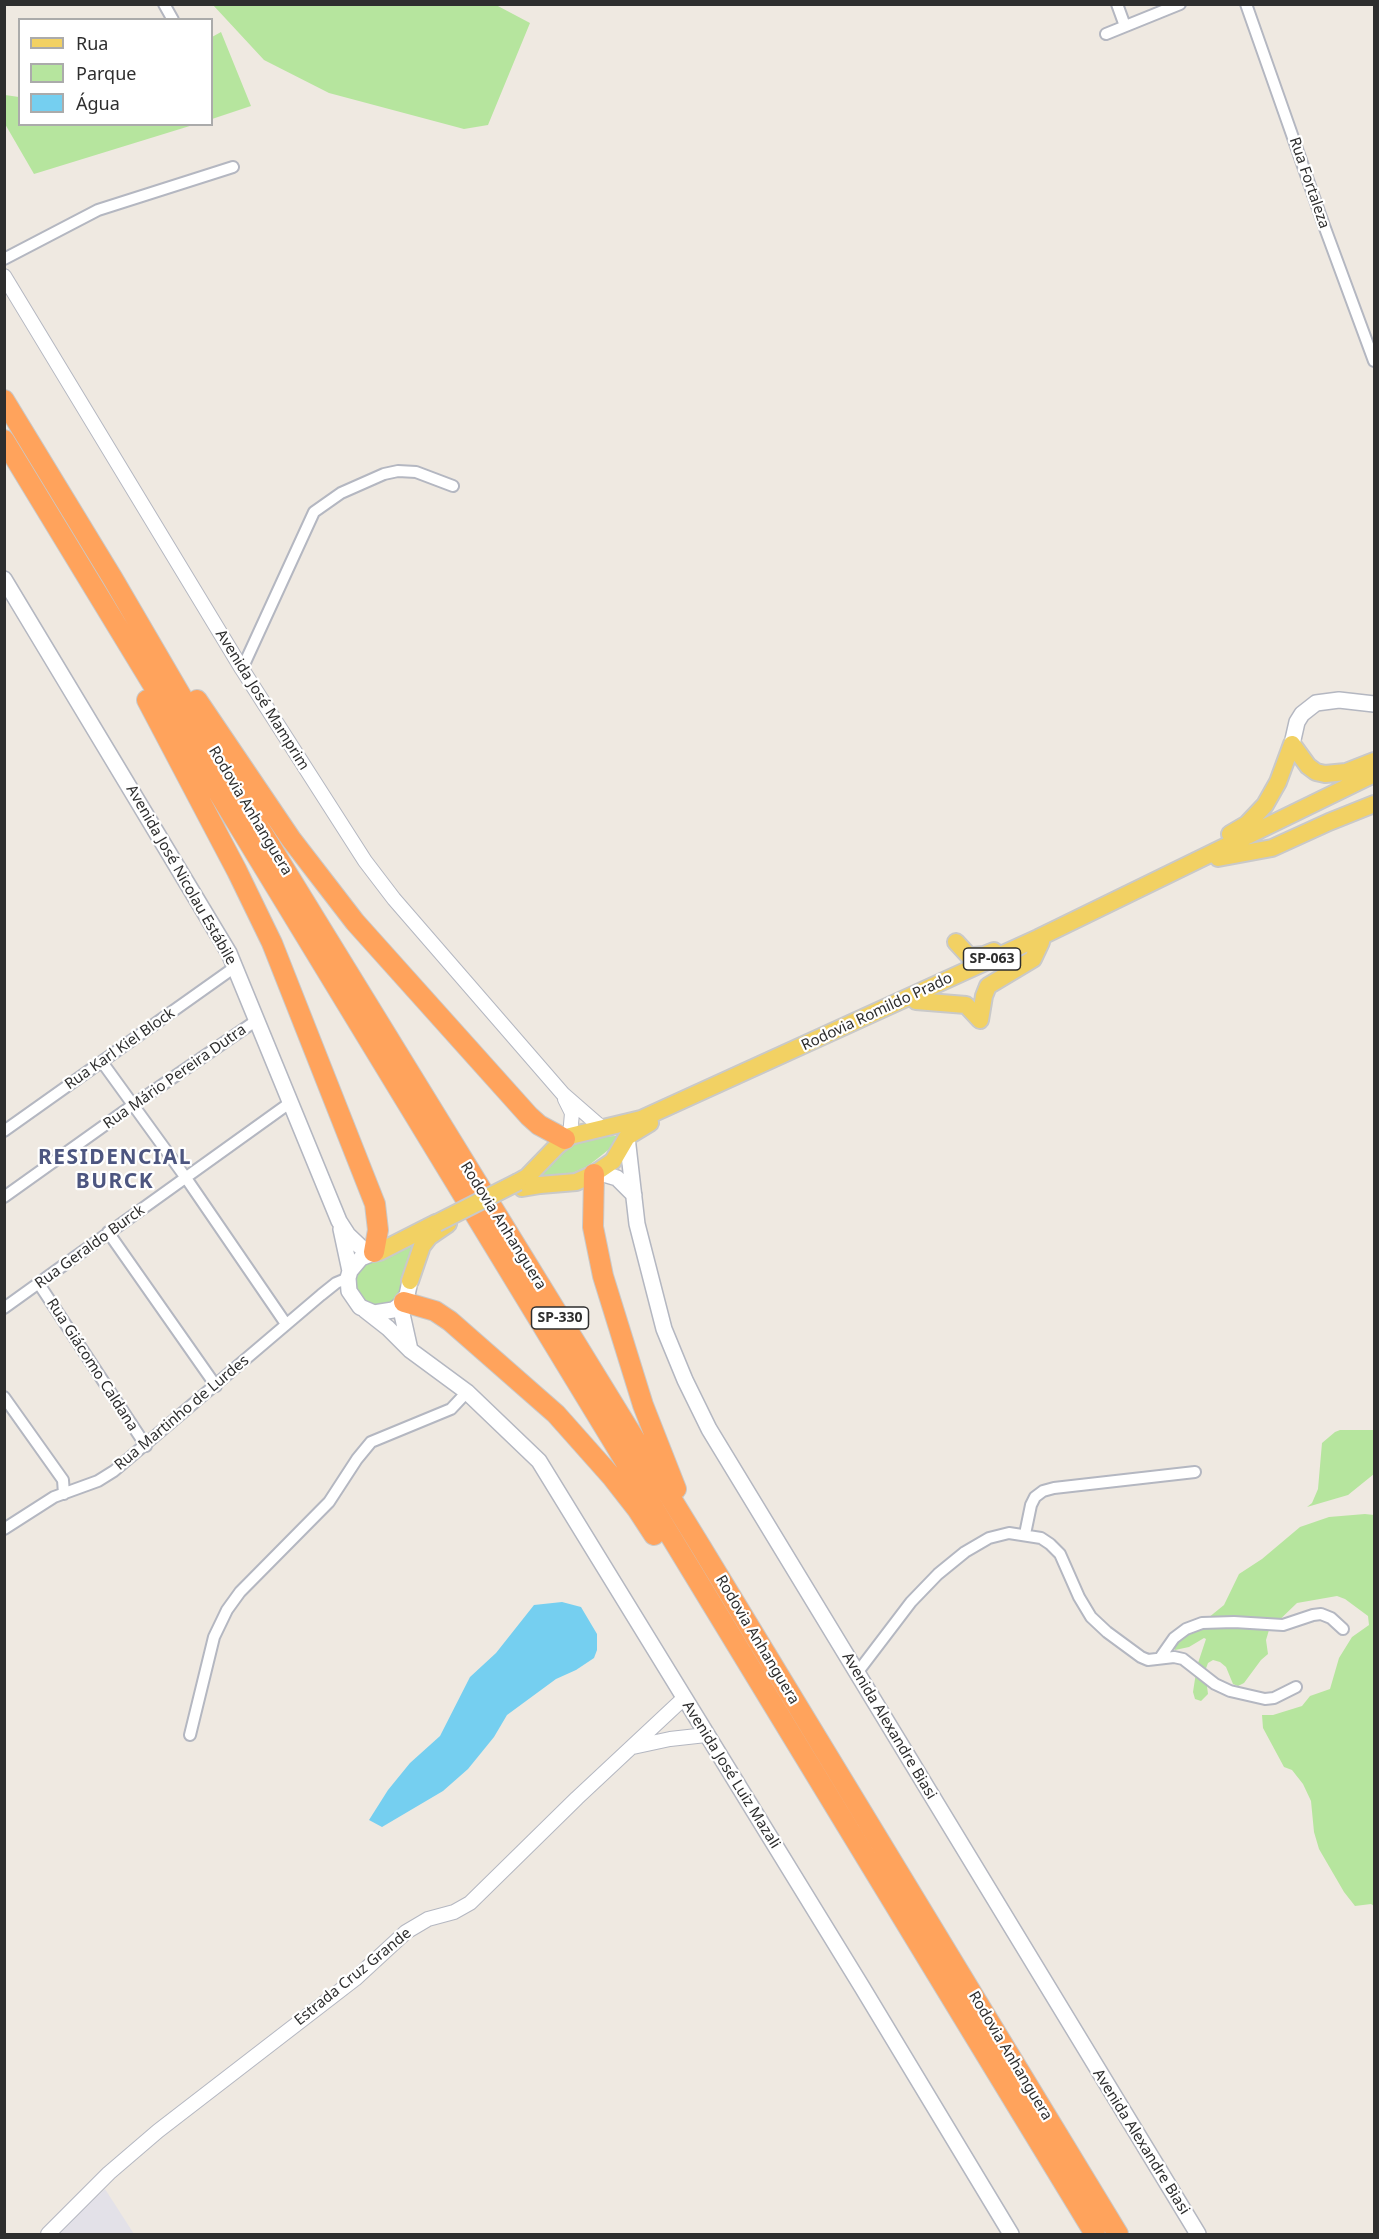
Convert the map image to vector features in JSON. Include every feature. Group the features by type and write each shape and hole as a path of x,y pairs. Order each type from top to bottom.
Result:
{"highway":[{"name":"Rodovia Anhanguera","path":"4,400 113,579 245,805 1118,2235"},
{"name":"Rodovia Anhanguera","path":"6,443 1095,2235"},
{"path":"113,579 291,838 355,922 529,1116 539,1125 567,1138"},
{"path":"92,587 152,710 237,871 272,943 375,1204 378,1230 374,1253"},
{"path":"596,1173 592,1207 593,1227 603,1276 643,1405 700,1547"},
{"path":"402,1303 435,1311 450,1321 556,1414 598,1461 637,1509 752,1697 829,1798"}],"main road":[{"name":"Avenida José Nicolau Estábile","path":"4,579 220,938 235,967 339,1221 348,1235 374,1253"},
{"path":"1173,872 1201,851 1247,824 1259,811 1278,782 1292,744 1297,722 1302,714 1316,703 1339,700 1374,704"},
{"path":"1292,744 1308,765 1316,772 1325,774 1346,772 1374,761"},
{"name":"Rodovia Romildo Prado","path":"1039,940 1374,774"},
{"name":"Rodovia Romildo Prado","path":"627,1137 645,1125 1218,858 1374,781"},
{"path":"1218,858 1272,848 1374,804"},
{"path":"1039,940 1033,959 988,986 980,1020 966,1005 915,998 952,967 957,957 956,942 968,955 974,956 984,955 1010,944 1039,940"},
{"name":"Rodovia Romildo Prado","path":"602,1128 641,1119 915,998"},
{"name":"SP-063","path":"374,1253 443,1223 520,1185 548,1153 567,1138 602,1128"},
{"name":"SP-063","path":"520,1185 576,1182 596,1173 613,1161 627,1137"},
{"name":"Avenida Alexandre Biasi","path":"627,1137 637,1224 664,1329 709,1429 1198,2235"},
{"path":"596,1173 617,1178 634,1195"},
{"name":"Avenida José Nicolau Estábile","path":"339,1221 349,1274 349,1291 355,1302 365,1310"},
{"name":"SP-063","path":"410,1281 422,1246 443,1223"},
{"path":"349,1274 361,1258 374,1253"},
{"path":"365,1310 384,1313 402,1303 410,1288 410,1281"},
{"path":"402,1303 410,1350"},
{"name":"Avenida José Luiz Mazali","path":"365,1310 388,1328 410,1350 467,1392 539,1461 862,1987 1011,2235"}],"street":[{"path":"164,4 172,18"},
{"path":"1117,4 1125,26"},
{"path":"1106,34 1180,4"},
{"name":"Rua Fortaleza","path":"1246,4 1374,361"},
{"path":"4,259 98,210 233,167"},
{"name":"Avenida José Mamprim","path":"4,276 242,669 365,861 394,898 563,1094 602,1128"},
{"path":"242,669 314,512 341,493 384,474 398,471 416,472 453,486"},
{"name":"Rua Karl Kiel Block","path":"4,1131 235,967"},
{"name":"Rua Mário Pereira Dutra","path":"4,1197 257,1020"},
{"path":"102,1062 186,1178 286,1324"},
{"name":"Avenida José Mamprim","path":"563,1094 572,1113 567,1138"},
{"name":"Rua Geraldo Burck","path":"4,1308 291,1102"},
{"path":"108,1233 216,1386"},
{"name":"Rua Martinho de Lurdes","path":"4,1529 54,1497 98,1481 146,1446 286,1324 349,1274"},
{"name":"Rua Giácomo Caldana","path":"39,1284 146,1446"},
{"path":"190,1735 214,1637 227,1610 240,1592 329,1502 371,1442 451,1409 467,1392"},
{"path":"4,1397 63,1480 64,1494"},
{"path":"1025,1534 1031,1505 1042,1491 1195,1472"},
{"path":"857,1673 911,1602 938,1574 964,1552 989,1538 1009,1533 1041,1538 1060,1554 1079,1597 1091,1617 1107,1632 1148,1660 1174,1657 1183,1659 1215,1684 1230,1691 1265,1699 1274,1698 1296,1687"},
{"path":"1160,1658 1174,1638 1186,1629 1202,1623 1283,1624 1321,1614 1331,1618 1343,1629"},
{"name":"Estrada Cruz Grande","path":"48,2235 109,2174 158,2131 355,1979 406,1932 428,1919 454,1912 470,1903 684,1698"},
{"path":"631,1748 670,1739 706,1735"}],"shaded area":[{"path":"105,2189 134,2234 55,2234"}],"green space":[{"path":"213,5 496,5 530,23 488,125 464,129 329,93 264,60"},
{"path":"221,32 251,106 213,119 213,36"},
{"path":"5,95 18,97 18,126 190,126 34,174 5,124"},
{"path":"631,1132 588,1166 573,1173 526,1182 572,1144"},
{"path":"431,1229 397,1300 383,1307 367,1304 356,1292 355,1277 362,1263"},
{"path":"1340,1430 1374,1430 1374,1474 1348,1495 1307,1507 1312,1503 1318,1489 1322,1443"},
{"path":"1374,1515 1374,1906 1371,1904 1355,1906 1344,1892 1319,1849 1314,1832 1311,1801 1303,1784 1292,1770 1284,1767 1263,1728 1262,1715 1273,1715 1302,1706 1310,1696 1330,1689 1339,1658 1352,1637 1369,1625 1368,1616 1345,1599 1337,1596 1297,1603 1269,1630 1266,1640 1268,1654 1244,1683 1238,1686 1233,1684 1226,1667 1220,1662 1213,1660 1208,1663 1205,1671 1208,1694 1201,1701 1195,1699 1193,1692 1197,1666 1206,1639 1189,1647 1175,1650 1173,1646 1177,1630 1208,1618 1224,1605 1239,1574 1262,1559 1300,1527 1329,1517"}],"water":[{"path":"562,1602 581,1607 597,1634 597,1650 594,1658 556,1679 507,1715 494,1737 468,1769 443,1791 382,1827 369,1820 388,1790 410,1763 440,1736 470,1677 496,1653 534,1605"}],"district":[{"name":"RESIDENCIAL BURCK","path":"115,1170"}]}
